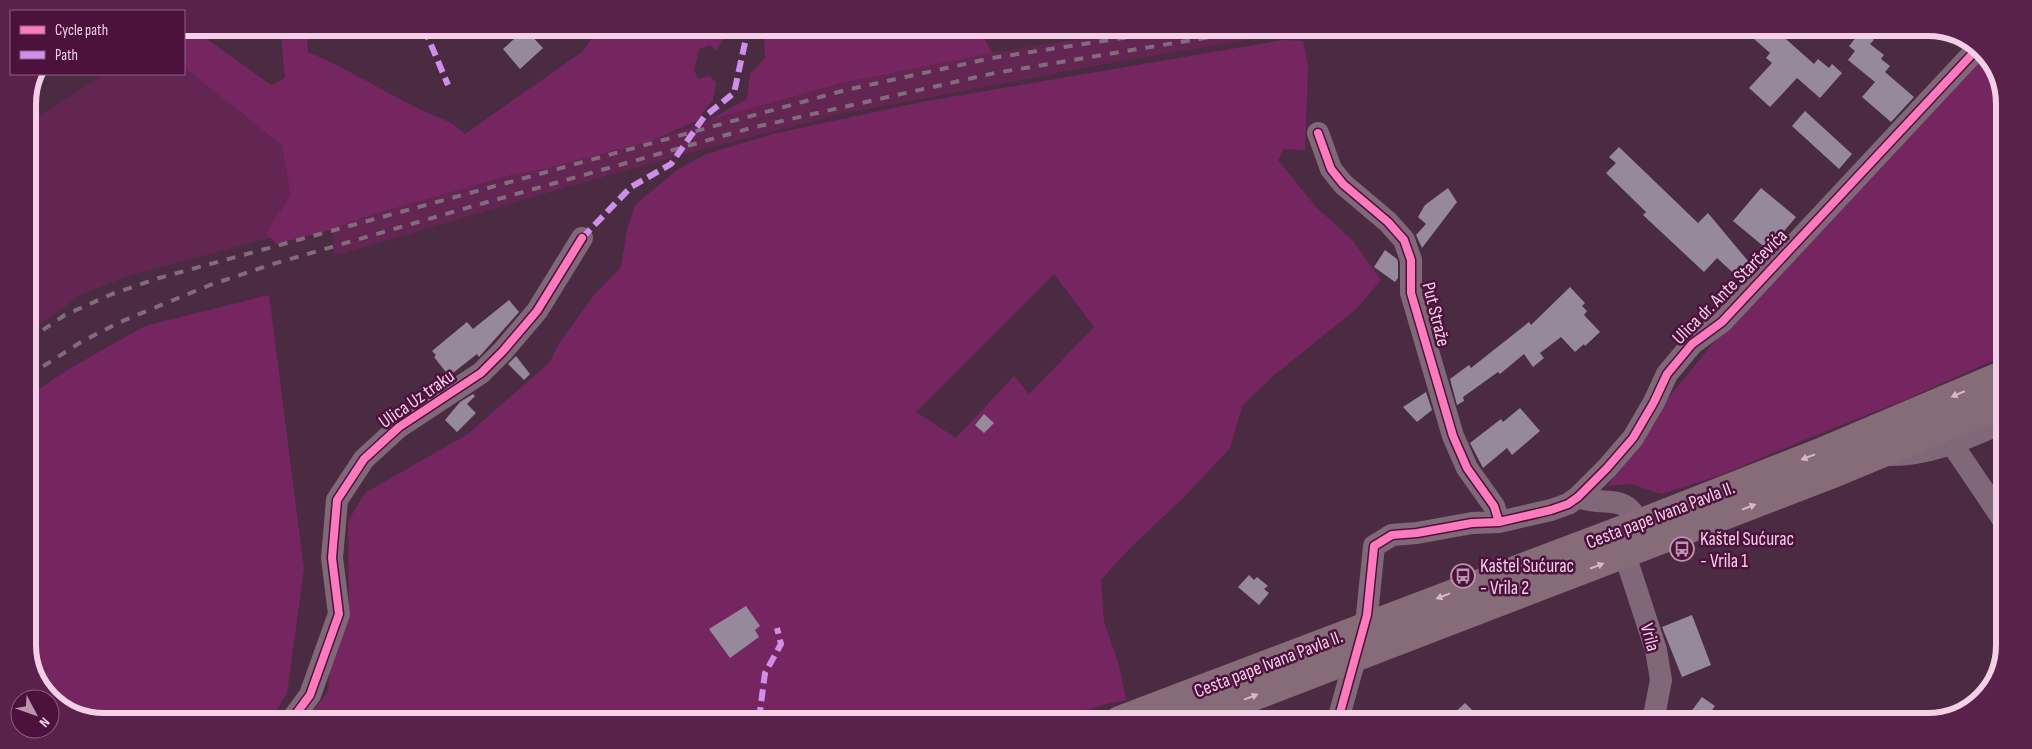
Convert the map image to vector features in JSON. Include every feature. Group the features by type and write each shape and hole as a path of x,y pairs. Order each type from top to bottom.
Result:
{"main road":[{"name":"Cesta pape Ivana Pavla II.","path":"1137,713 1639,523 1823,451 1996,378"},
{"name":"Cesta pape Ivana Pavla II.","path":"1211,713 1626,555 1882,454 1996,406"}],"street":[{"name":"Ulica dr. Ante Starčevića","path":"1340,713 1367,615 1374,546 1392,535 1417,533 1472,523 1500,522 1551,510 1568,504 1578,497 1607,468 1632,438 1654,402 1667,374 1692,344 1722,322 1973,53"},
{"name":"Put Straže","path":"1318,133 1331,169 1343,184 1388,222 1404,240 1411,260 1411,293 1453,436 1467,468 1494,506 1500,522"},
{"name":"Ulica Uz traku","path":"296,713 310,696 339,614 332,558 337,500 364,459 398,427 481,373 503,350 537,311 582,238"},
{"path":"1882,454 1915,454 1952,444 1996,426"},
{"path":"1952,444 1996,509"},
{"path":"1578,497 1589,501 1624,504 1633,511 1639,523"},
{"name":"Vrila","path":"1626,555 1656,650 1661,680 1655,713"}],"shaded area":[{"path":"185,36 280,106 298,230 128,276 82,294 36,327 36,118 103,75 185,75"},
{"path":"185,36 202,36 271,85 285,78 281,36 307,36 308,52 421,110 449,122 465,134 582,52 594,36 726,36 716,51 710,45 699,49 694,70 698,79 709,76 716,83 713,100 696,121 651,141 544,169 511,175 371,215 333,229 276,244 266,233 291,195 282,145 185,68"},
{"path":"764,36 982,36 993,53 842,83 709,120 747,99 750,74 765,58"},
{"path":"1099,36 1272,36 1099,65 841,114 696,151 571,186 334,256 333,229 371,215 511,175 544,169 651,141 709,120 842,83 993,53"},
{"path":"1283,40 1303,41 1308,66 1305,150 1284,149 1278,160 1315,206 1353,241 1381,280 1356,309 1272,377 1242,406 1230,448 1185,496 1130,548 1101,580 1104,622 1119,665 1126,700 1102,705 1079,713 312,713 328,691 330,663 349,610 348,521 365,493 468,434 550,362 558,345 594,295 621,267 627,230 635,205 677,170 706,154 773,134 921,102","holes":["1054,274 1094,327 1029,394 1014,376 956,438 916,412"]},
{"path":"1978,58 1987,70 1996,99 1996,359 1907,399 1721,475 1661,494 1631,484 1608,486 1629,452 1676,388 1781,268"},
{"path":"269,295 304,569 287,693 275,713 104,713 91,711 74,706 60,697 60,689 53,689 43,675 36,650 36,391 67,370 145,326"}],"building":[{"path":"517,36 532,36 543,48 520,69 503,49"},
{"path":"1751,36 1783,36 1814,64 1818,59 1829,68 1832,64 1842,73 1820,98 1797,78 1770,107 1749,88 1772,63 1766,58 1770,53"},
{"path":"1857,36 1870,36 1874,40 1870,44 1884,55 1881,59 1890,66 1885,72 1914,97 1891,122 1862,97 1875,82 1848,60 1855,51 1849,46"},
{"path":"1805,111 1852,154 1839,169 1792,126"},
{"path":"1619,147 1698,223 1708,213 1753,267 1742,281 1717,258 1704,272 1643,215 1646,212 1606,173 1616,163 1609,157"},
{"path":"1448,188 1457,202 1422,248 1416,235 1426,224 1418,217 1425,205"},
{"path":"1761,188 1796,217 1768,250 1733,221"},
{"path":"1385,250 1397,259 1398,262 1398,278 1395,282 1374,267"},
{"path":"1570,287 1585,303 1582,306 1587,311 1584,315 1600,332 1585,346 1584,344 1575,352 1561,337 1540,353 1544,358 1533,367 1524,354 1500,374 1498,372 1463,397 1464,401 1457,405 1450,379 1469,365 1471,368 1529,322 1531,325"},
{"path":"509,300 519,312 479,357 477,354 449,376 434,357 436,355 432,351 467,322 473,329"},
{"path":"516,356 530,374 524,380 508,364"},
{"path":"1426,392 1432,410 1417,422 1403,407"},
{"path":"473,394 475,396 467,404 476,413 457,432 445,420 460,402"},
{"path":"1520,408 1540,431 1512,455 1507,448 1483,468 1470,443 1501,419 1503,422"},
{"path":"984,414 994,423 984,433 975,425"},
{"path":"1249,575 1254,580 1257,577 1268,586 1264,589 1269,593 1259,605 1238,587"},
{"path":"746,606 760,626 755,630 759,637 730,658 709,629"},
{"path":"1692,615 1711,665 1682,677 1662,627"},
{"path":"1702,697 1715,706 1710,713 1690,713"},
{"path":"1465,703 1475,713 1454,713"}],"railway":[{"path":"36,335 65,315 112,294 159,278 846,90 992,58 1136,36"},
{"path":"36,371 81,342 120,322 210,285 273,264 484,203 751,128 995,73 1216,36"}],"marked path":[{"path":"427,36 448,85"},
{"path":"582,238 631,187 671,164 704,117 734,93 746,36"},
{"path":"760,713 765,673 781,644 777,628"}],"cycle path":[{"path":"1340,713 1367,615 1374,546 1392,535 1417,533 1472,523 1499,522 1551,510 1568,504 1578,497 1633,438 1654,402 1667,374 1692,344 1722,322 1973,53"},
{"path":"1318,133 1331,169 1343,184 1388,222 1404,240 1411,260 1411,293 1453,436 1467,468 1494,506 1499,522"},
{"path":"297,713 310,695 339,614 332,558 337,500 364,459 399,427 481,373 503,351 537,311 582,238"}],"place":[{"name":"Kaštel Sućurac - Vrila 1","path":"1682,549"},
{"name":"Kaštel Sućurac - Vrila 2","path":"1463,576"}]}
